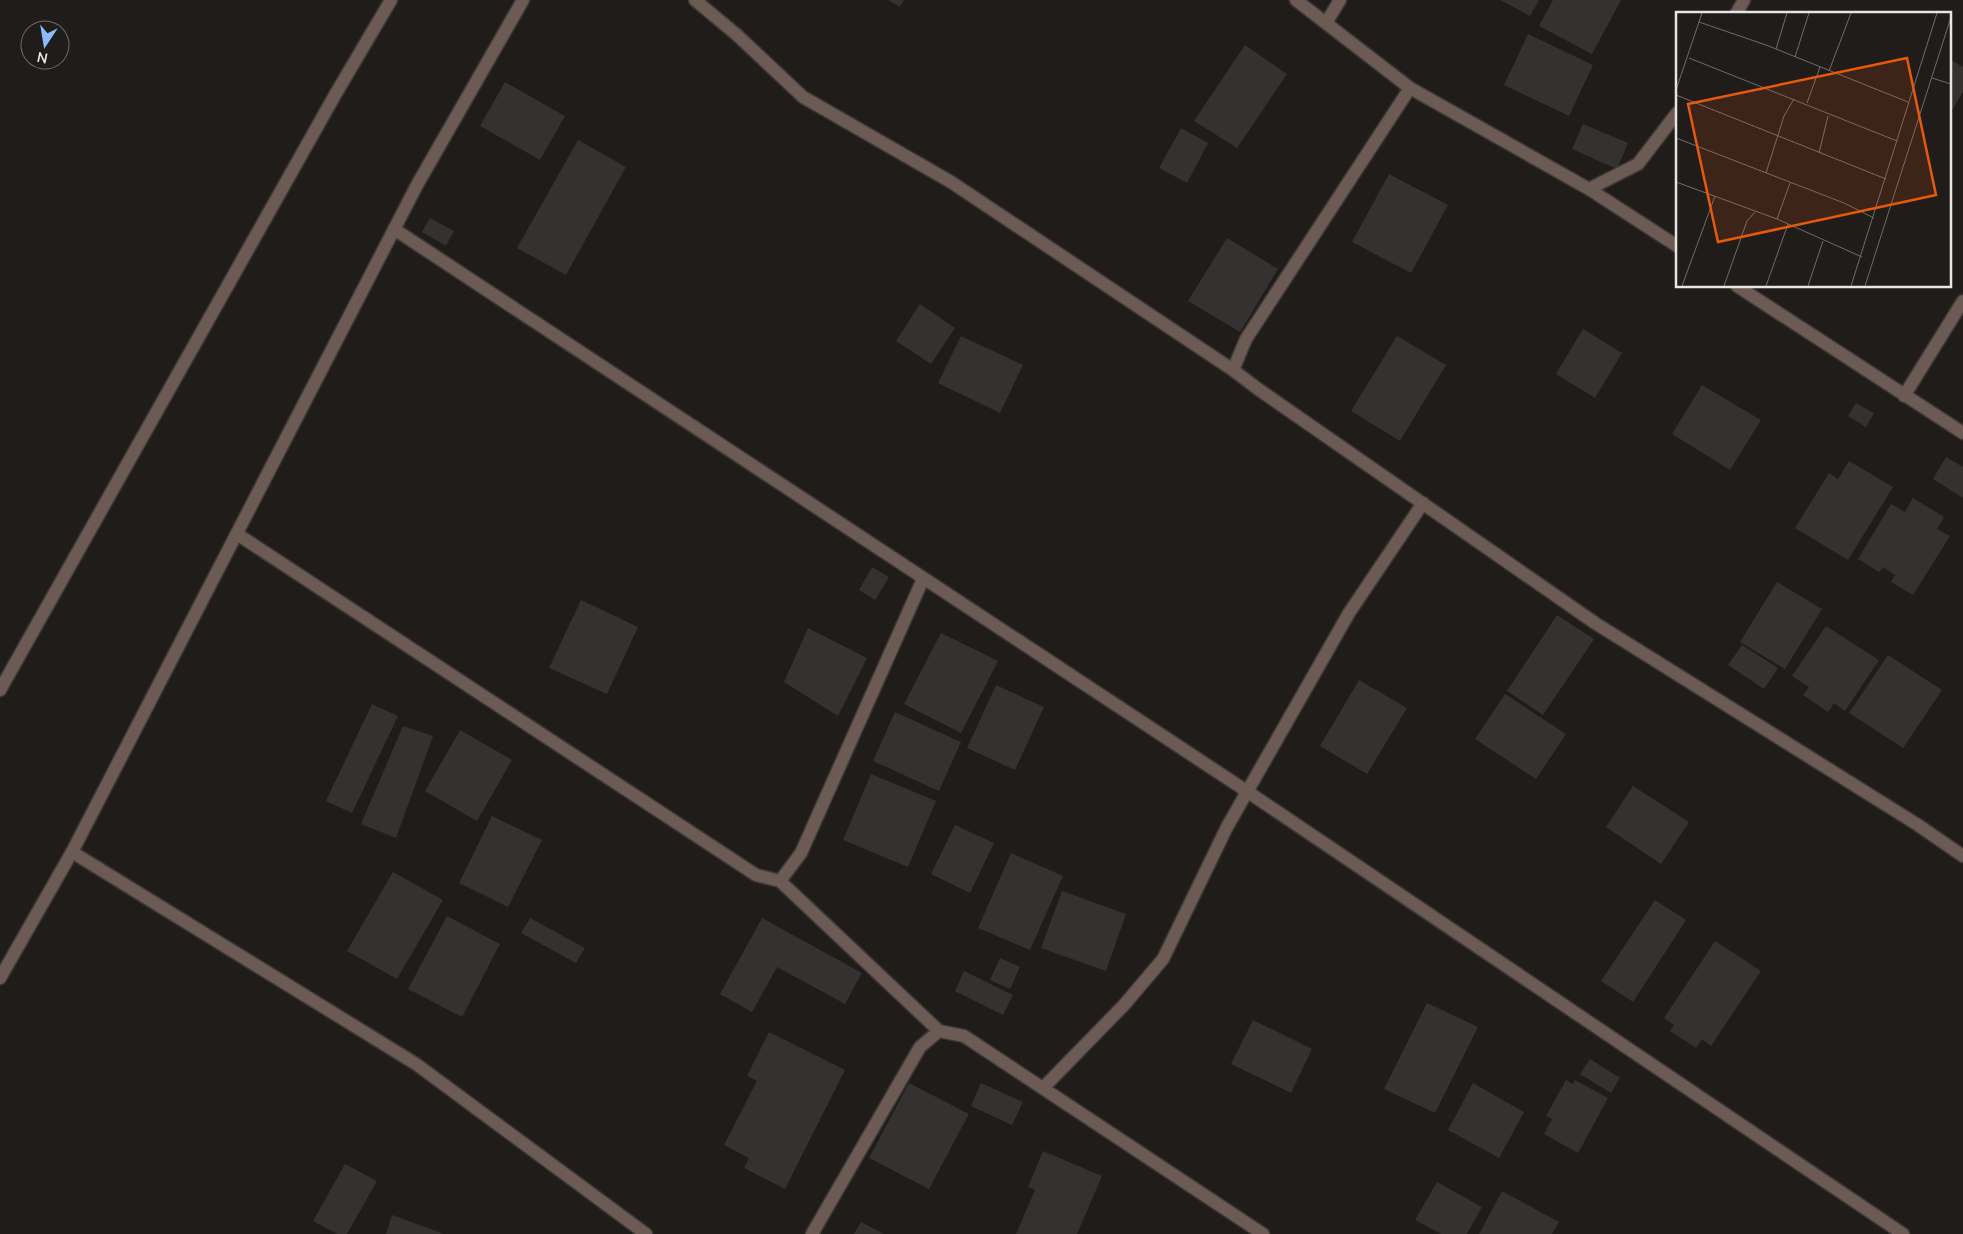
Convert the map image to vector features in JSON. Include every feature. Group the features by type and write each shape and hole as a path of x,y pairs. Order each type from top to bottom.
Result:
{"street":[{"path":"0,690 390,0"},
{"path":"0,978 72,852 422,176 523,0"},
{"path":"695,0 738,35 803,97 951,182 1234,370 1596,623 1918,825 1963,856"},
{"path":"1296,0 1410,88 1589,189 1676,245"},
{"path":"1326,23 1340,0"},
{"path":"1737,12 1744,0"},
{"path":"1234,370 1246,339 1410,88"},
{"path":"1589,189 1638,164 1676,114"},
{"path":"394,229 1248,792 1903,1234"},
{"path":"1740,288 1963,433"},
{"path":"1904,396 1963,301"},
{"path":"1042,1088 1124,1004 1163,959 1227,827 1349,613 1423,503"},
{"path":"237,534 756,875 780,881 939,1031 964,1036 1263,1234"},
{"path":"780,881 801,853 923,579"},
{"path":"72,852 416,1064 646,1234"},
{"path":"812,1234 920,1047 939,1031"}],"building":[{"path":"888,0 904,0 900,7"},
{"path":"1500,0 1539,0 1530,16"},
{"path":"1553,0 1621,0 1592,54 1539,26"},
{"path":"1528,34 1593,65 1569,116 1504,85"},
{"path":"1245,45 1287,74 1237,148 1194,121"},
{"path":"1950,60 1963,67 1963,92 1950,113"},
{"path":"505,82 565,116 540,160 480,126"},
{"path":"1583,124 1628,143 1617,169 1572,149"},
{"path":"1181,128 1208,143 1187,183 1159,168"},
{"path":"578,140 626,167 566,275 517,248"},
{"path":"1389,174 1448,205 1411,273 1352,242"},
{"path":"430,218 454,231 446,246 422,232"},
{"path":"1227,238 1278,269 1240,332 1188,301"},
{"path":"920,304 955,328 931,364 896,341"},
{"path":"1583,329 1622,353 1595,398 1556,374"},
{"path":"961,336 1023,365 1000,413 938,383"},
{"path":"1397,336 1446,365 1400,441 1351,411"},
{"path":"1702,385 1761,420 1730,470 1672,434"},
{"path":"1856,403 1874,413 1866,427 1848,416"},
{"path":"1946,457 1963,467 1963,498 1933,479"},
{"path":"1849,461 1893,487 1848,560 1795,528 1829,473 1838,479"},
{"path":"1913,498 1944,517 1937,529 1950,536 1913,595 1891,582 1895,575 1883,567 1879,572 1858,559 1891,504 1905,512"},
{"path":"872,567 889,577 875,600 859,590"},
{"path":"1777,582 1822,609 1785,669 1740,642"},
{"path":"581,600 638,627 607,694 549,668"},
{"path":"1557,615 1594,639 1543,715 1507,691"},
{"path":"1826,626 1879,660 1845,711 1834,703 1828,712 1803,695 1809,687 1792,676"},
{"path":"808,628 867,658 838,716 784,682"},
{"path":"941,633 998,661 961,733 904,704"},
{"path":"1742,645 1778,668 1764,689 1728,665"},
{"path":"1888,655 1942,690 1903,748 1849,713"},
{"path":"1359,680 1407,708 1367,774 1320,746"},
{"path":"996,685 1044,707 1015,770 967,748"},
{"path":"1505,694 1566,734 1536,779 1475,739"},
{"path":"372,704 398,716 352,813 326,801"},
{"path":"895,712 961,742 939,791 873,761"},
{"path":"403,726 433,736 396,838 361,824"},
{"path":"460,730 512,760 477,821 425,791"},
{"path":"871,774 936,801 908,867 843,840"},
{"path":"1633,786 1689,822 1661,864 1606,827"},
{"path":"492,816 542,840 508,907 459,883"},
{"path":"955,825 994,843 970,893 931,874"},
{"path":"1011,853 1063,876 1030,950 978,928"},
{"path":"393,872 443,900 397,979 347,951"},
{"path":"1062,891 1126,914 1106,971 1041,948"},
{"path":"1655,900 1686,920 1633,1002 1601,981"},
{"path":"447,916 500,944 462,1017 408,989"},
{"path":"530,918 585,948 576,963 521,933"},
{"path":"762,918 862,973 845,1004 777,967 752,1012 720,994"},
{"path":"1715,941 1761,971 1711,1046 1702,1039 1696,1048 1670,1031 1674,1025 1664,1018"},
{"path":"1000,958 1020,967 1010,989 990,980"},
{"path":"964,971 1013,995 1003,1015 955,991"},
{"path":"1427,1003 1478,1027 1435,1113 1384,1089"},
{"path":"1253,1020 1312,1049 1291,1093 1231,1064"},
{"path":"769,1032 845,1070 785,1189 744,1168 749,1158 724,1145 757,1081 747,1076"},
{"path":"1590,1059 1620,1078 1611,1093 1580,1074"},
{"path":"1566,1080 1573,1084 1575,1080 1608,1098 1578,1153 1544,1134 1552,1119 1546,1116"},
{"path":"909,1083 969,1114 929,1189 869,1158"},
{"path":"981,1083 1023,1102 1012,1125 971,1106"},
{"path":"1473,1083 1524,1112 1499,1158 1448,1130"},
{"path":"1043,1151 1102,1176 1077,1234 1016,1234 1035,1190 1028,1187"},
{"path":"345,1164 377,1181 347,1234 337,1234 313,1221"},
{"path":"1437,1182 1482,1207 1467,1234 1441,1234 1415,1220"},
{"path":"1502,1191 1559,1222 1552,1234 1479,1234"},
{"path":"392,1215 444,1234 386,1234"},
{"path":"861,1222 884,1234 854,1234"}]}
